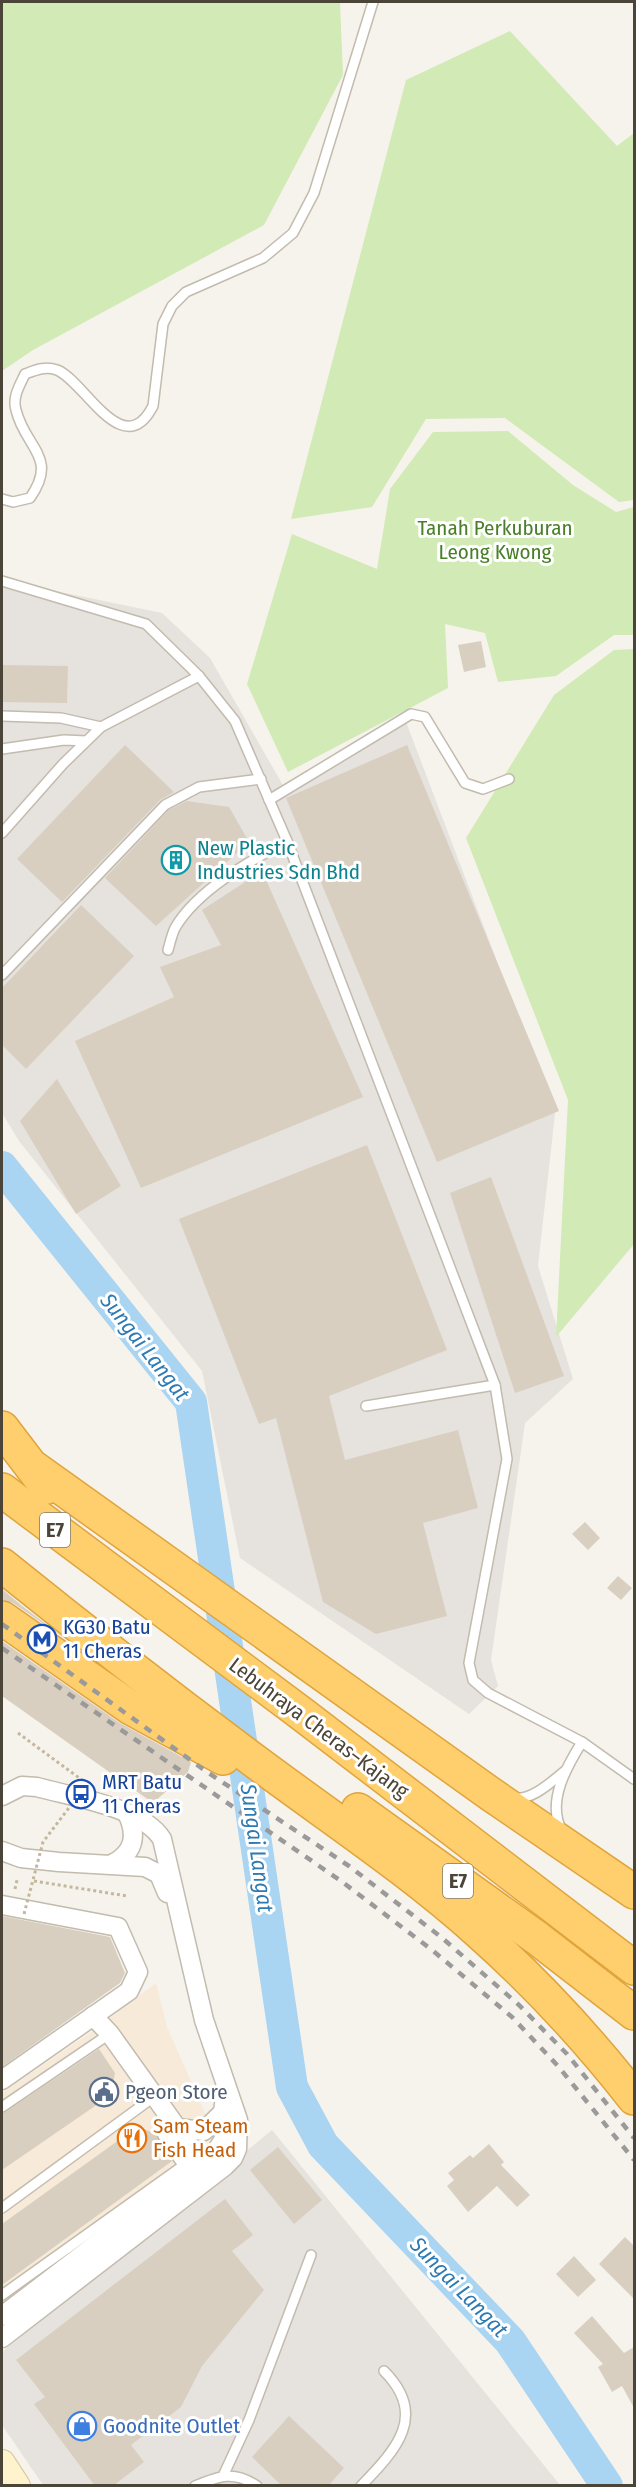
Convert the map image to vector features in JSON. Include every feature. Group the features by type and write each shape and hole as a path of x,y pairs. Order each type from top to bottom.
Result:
{"highway":[{"path":"2,1428 34,1468 72,1524 109,1570"},
{"path":"34,1468 160,1555 492,1795 634,1892"},
{"name":"Lebuhraya Cheras–Kajang","path":"2,1491 302,1714 634,1968"},
{"name":"Lebuhraya Cheras–Kajang","path":"2,1546 279,1754 537,1938 634,2013"},
{"path":"2,1565 282,1787 467,1942 634,2104"},
{"path":"2,1618 132,1708 282,1787 426,1888 519,1969 604,2059 634,2098"}],"street":[{"path":"2,1796 22,1786 37,1787 127,1813 156,1829 162,1839 204,2019 238,2120 239,2139 233,2158 195,2171 2,2316"},
{"path":"112,1864 128,1854 133,1844 134,1829 127,1813"},
{"path":"2,1851 21,1858 112,1864 152,1870 164,1884 197,2023 230,2122 228,2132 213,2156 2,2338"},
{"path":"2,1905 118,1927 138,1972 129,1991 98,2027 2,2080"},
{"path":"98,2027 110,2034 195,2171"},
{"path":"150,2100 177,2128 195,2171"},
{"path":"177,2128 204,2131 219,2118 224,2104"},
{"path":"2,2463 16,2486"}],"lane":[{"path":"2,499 14,502 30,498 39,485 43,467 15,409 17,391 25,374 43,368 59,371 111,420 123,425 135,424 147,418 153,405 164,324 172,306 186,292 263,258 293,233 314,193 373,2"},
{"path":"2,581 146,624 199,676 235,721 287,841 495,1385 507,1458 469,1663 473,1680 488,1693 582,1742 634,1779"},
{"path":"2,833 101,727 199,676"},
{"path":"269,800 411,714 425,717 465,783 483,789 509,779"},
{"path":"2,716 61,718 101,727"},
{"path":"2,750 64,740 86,741"},
{"path":"2,975 165,805 199,787 261,779"},
{"path":"168,950 175,928 191,907 244,864 287,841"},
{"path":"366,1406 495,1385"},
{"path":"572,1849 558,1825 557,1798 565,1771 582,1742"},
{"path":"492,1795 519,1799 542,1789 565,1771"},
{"path":"2,2107 98,2027"},
{"path":"2,2208 150,2100"},
{"path":"2,2295 195,2171"},
{"path":"224,2474 249,2420 311,2255"},
{"path":"361,2486 388,2456 405,2429 408,2408 399,2386 384,2371"},
{"path":"195,2486 224,2474 243,2476 257,2486"}],"path":[{"path":"18,1733 72,1773"},
{"path":"24,1914 43,1842 87,1784"},
{"path":"16,1889 17,1880"},
{"path":"34,1881 127,1896"}],"shaded area":[{"path":"2,580 162,613 210,658 288,794 403,714 555,1114 538,1266 573,1379 525,1423 491,1660 498,1686 469,1714 240,1558 202,1371 19,1141 2,1113"},
{"path":"156,1983 167,2027 211,2127 206,2153 2,2314 2,2093 100,2026"},
{"path":"272,2130 560,2485 43,2485 2,2425 2,2352"}],"green space":[{"path":"2,2 340,2 343,75 264,225 33,350 2,371"},
{"path":"510,31 617,146 634,133 634,500 619,502 505,418 426,419 372,507 291,519 406,80"},
{"name":"Tanah Perkuburan Leong Kwong","path":"508,431 573,485 616,512 634,507 634,635 614,635 556,676 498,682 485,633 445,624 448,688 288,772 247,684 292,534 377,569 390,489 433,432"},
{"path":"634,649 634,1244 556,1337 568,1100 466,838 554,695 614,650"}],"building":[{"path":"481,641 486,667 464,672 458,645"},
{"path":"2,665 68,666 67,703 2,702"},
{"path":"125,745 174,792 160,800 62,902 17,859"},
{"path":"407,745 559,1111 437,1162 286,798"},
{"name":"New Plastic Industries Sdn Bhd","path":"187,801 229,807 249,842 156,926 105,878 169,810"},
{"path":"262,871 363,1097 141,1188 75,1041 174,997 160,967 221,945 202,910"},
{"path":"81,905 134,956 26,1069 2,1045 2,988"},
{"path":"57,1079 121,1186 76,1214 20,1121"},
{"path":"367,1145 447,1350 329,1396 345,1460 458,1430 478,1508 423,1523 447,1616 376,1634 323,1602 276,1418 259,1424 179,1219"},
{"path":"491,1177 564,1376 515,1393 450,1193"},
{"path":"585,1522 600,1538 588,1550 572,1534"},
{"path":"618,1576 632,1588 621,1600 607,1588"},
{"path":"2,1589 64,1638 13,1603 2,1600"},
{"path":"2,1641 120,1723 191,1762 188,1772 153,1803 2,1696"},
{"path":"2,1916 110,1937 125,1973 120,1983 2,2067"},
{"path":"99,2049 115,2073 111,2095 2,2170 2,2114"},
{"path":"137,2127 155,2133 172,2161 2,2285 2,2224"},
{"path":"489,2144 504,2162 501,2165 530,2195 517,2207 497,2186 468,2212 447,2186 454,2180 448,2173 470,2155 473,2158"},
{"path":"278,2147 322,2200 294,2224 250,2170"},
{"path":"225,2199 253,2235 232,2251 264,2290 202,2366 181,2407 131,2445 144,2462 113,2486 95,2486 34,2404 45,2397 16,2360"},
{"path":"625,2237 634,2246 634,2299 599,2264"},
{"path":"574,2256 596,2280 578,2297 556,2274"},
{"path":"592,2316 624,2353 634,2347 634,2408 622,2386 612,2392 598,2367 603,2364 574,2333"},
{"path":"289,2416 344,2468 328,2486 282,2486 252,2457"}],"waterway":[{"name":"Sungai Langat","path":"2,1167 191,1402 292,2087 323,2145 510,2341 607,2486"}],"railway":[{"path":"2,1624 207,1772 349,1866 441,1937 519,2005 567,2054 634,2138"},
{"path":"2,1648 341,1881 432,1950 512,2017 558,2066 634,2160"}],"place":[{"name":"New Plastic Industries Sdn Bhd","path":"176,860"},
{"name":"KG30 Batu 11 Cheras","path":"42,1639"},
{"name":"MRT Batu 11 Cheras","path":"81,1794"},
{"name":"Pgeon Store","path":"104,2092"},
{"name":"Sam Steam Fish Head","path":"132,2138"},
{"name":"Goodnite Outlet","path":"82,2426"}]}
